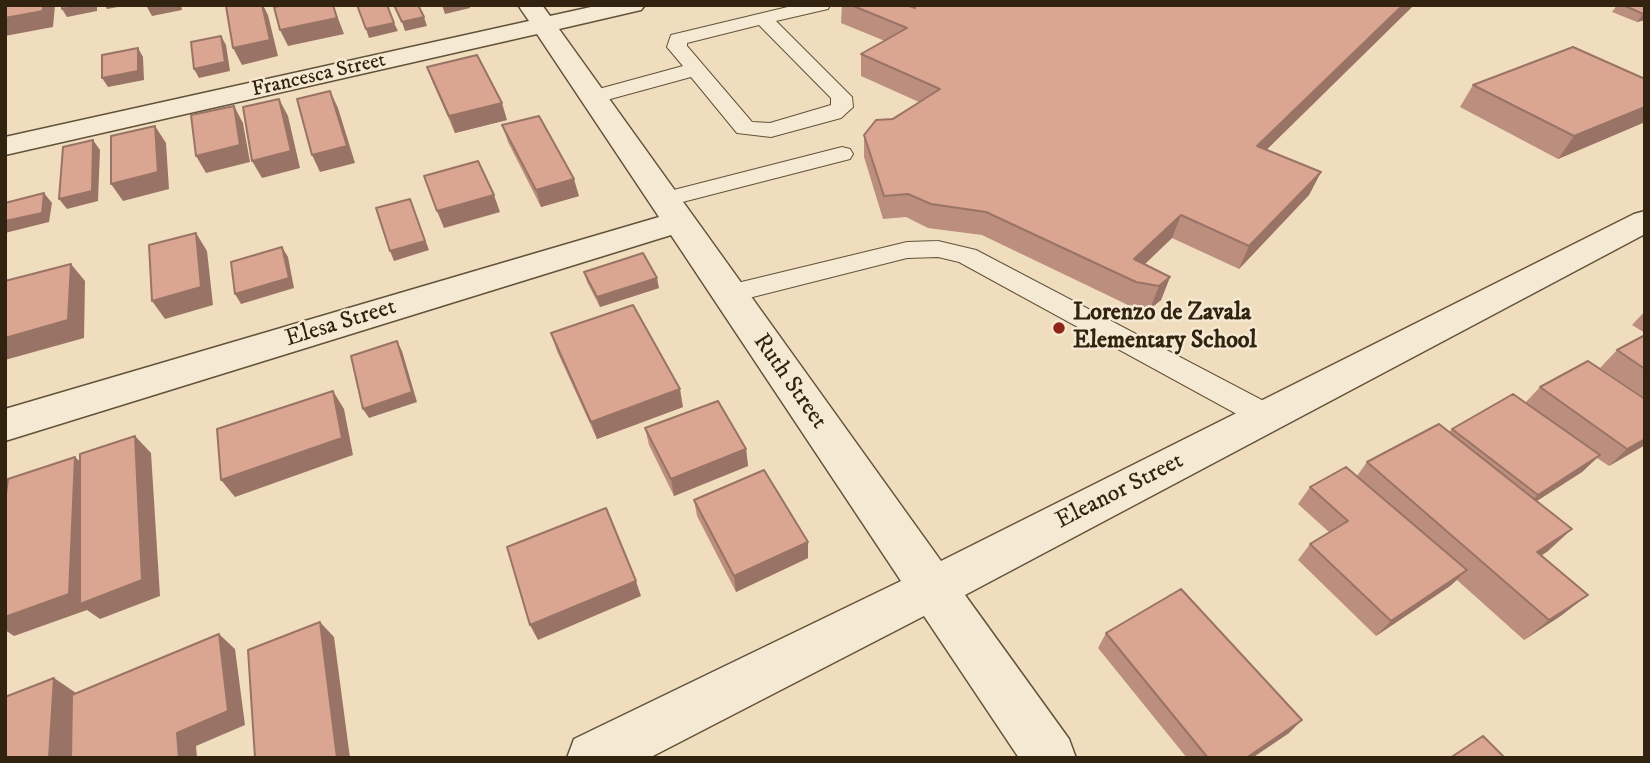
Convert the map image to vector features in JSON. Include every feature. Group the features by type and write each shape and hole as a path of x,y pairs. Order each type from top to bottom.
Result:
{"street":[{"name":"Francesca Street","path":"5,146 537,15 633,5"},
{"name":"Ruth Street","path":"537,15 1050,758"},
{"name":"Elesa Street","path":"5,425 670,211"},
{"name":"Eleanor Street","path":"593,758 932,589 1645,221"}],"lane":[{"path":"763,19 841,97 842,107 833,113 771,130 745,128 677,47 678,39 821,5"},
{"path":"592,98 696,69"},
{"path":"670,211 842,154"},
{"path":"729,294 907,250 938,249 967,256 1266,416"}],"building":[{"path":"5,5 43,5 43,11 5,18"},
{"path":"62,5 79,5 62,9"},
{"path":"262,5 270,40 233,48 226,6"},
{"path":"333,5 337,18 280,30 274,7"},
{"path":"357,5 387,5 394,23 366,29"},
{"path":"394,5 418,5 424,17 402,22"},
{"path":"851,5 907,5 915,8 915,5 1403,5 1257,146 1321,172 1249,246 1181,215 1134,259 1170,277 1159,286 1136,282 986,212 931,204 908,194 884,196 864,135 876,120 893,119 940,89 861,54 907,28"},
{"path":"1623,5 1645,5 1645,13 1643,14"},
{"path":"221,36 225,62 194,69 191,42"},
{"path":"1573,47 1645,79 1645,107 1574,136 1473,85"},
{"path":"138,48 138,71 102,78 102,55"},
{"path":"477,55 502,103 449,116 427,67"},
{"path":"330,91 347,146 312,155 297,99"},
{"path":"279,99 291,151 252,161 243,107"},
{"path":"234,106 240,145 196,156 191,115"},
{"path":"539,116 574,179 536,190 502,125"},
{"path":"155,126 158,172 111,184 111,136"},
{"path":"93,140 92,191 59,199 63,147"},
{"path":"478,161 494,195 437,211 424,176"},
{"path":"44,193 42,213 5,221 5,203"},
{"path":"410,199 425,241 390,251 376,208"},
{"path":"196,233 201,287 152,301 149,245"},
{"path":"282,247 289,278 235,294 231,262"},
{"path":"643,253 657,278 597,297 584,272"},
{"path":"71,264 68,320 5,338 5,281"},
{"path":"633,305 680,389 591,422 551,333"},
{"path":"1645,335 1645,369 1617,350"},
{"path":"397,341 412,392 363,409 351,356"},
{"path":"1588,361 1645,399 1645,439 1627,449 1540,387"},
{"path":"333,391 342,438 221,480 217,429"},
{"path":"1513,394 1600,455 1538,495 1452,429"},
{"path":"718,401 746,449 671,479 645,428"},
{"path":"1439,424 1572,529 1537,552 1588,595 1549,620 1367,462"},
{"path":"135,436 142,580 80,604 80,454"},
{"path":"75,457 69,594 5,617 5,500 8,479"},
{"path":"1346,467 1467,570 1391,621 1310,544 1348,521 1310,487"},
{"path":"764,470 808,542 734,576 694,500"},
{"path":"606,508 636,581 530,625 507,547"},
{"path":"1181,589 1302,720 1246,758 1208,758 1106,633"},
{"path":"320,622 337,758 255,758 248,650"},
{"path":"219,634 228,711 177,733 179,758 71,758 72,695"},
{"path":"54,678 49,758 5,758 5,697"},
{"path":"1483,736 1505,758 1450,758"}],"place":[{"name":"Lorenzo de Zavala Elementary School","path":"1059,328"}]}
